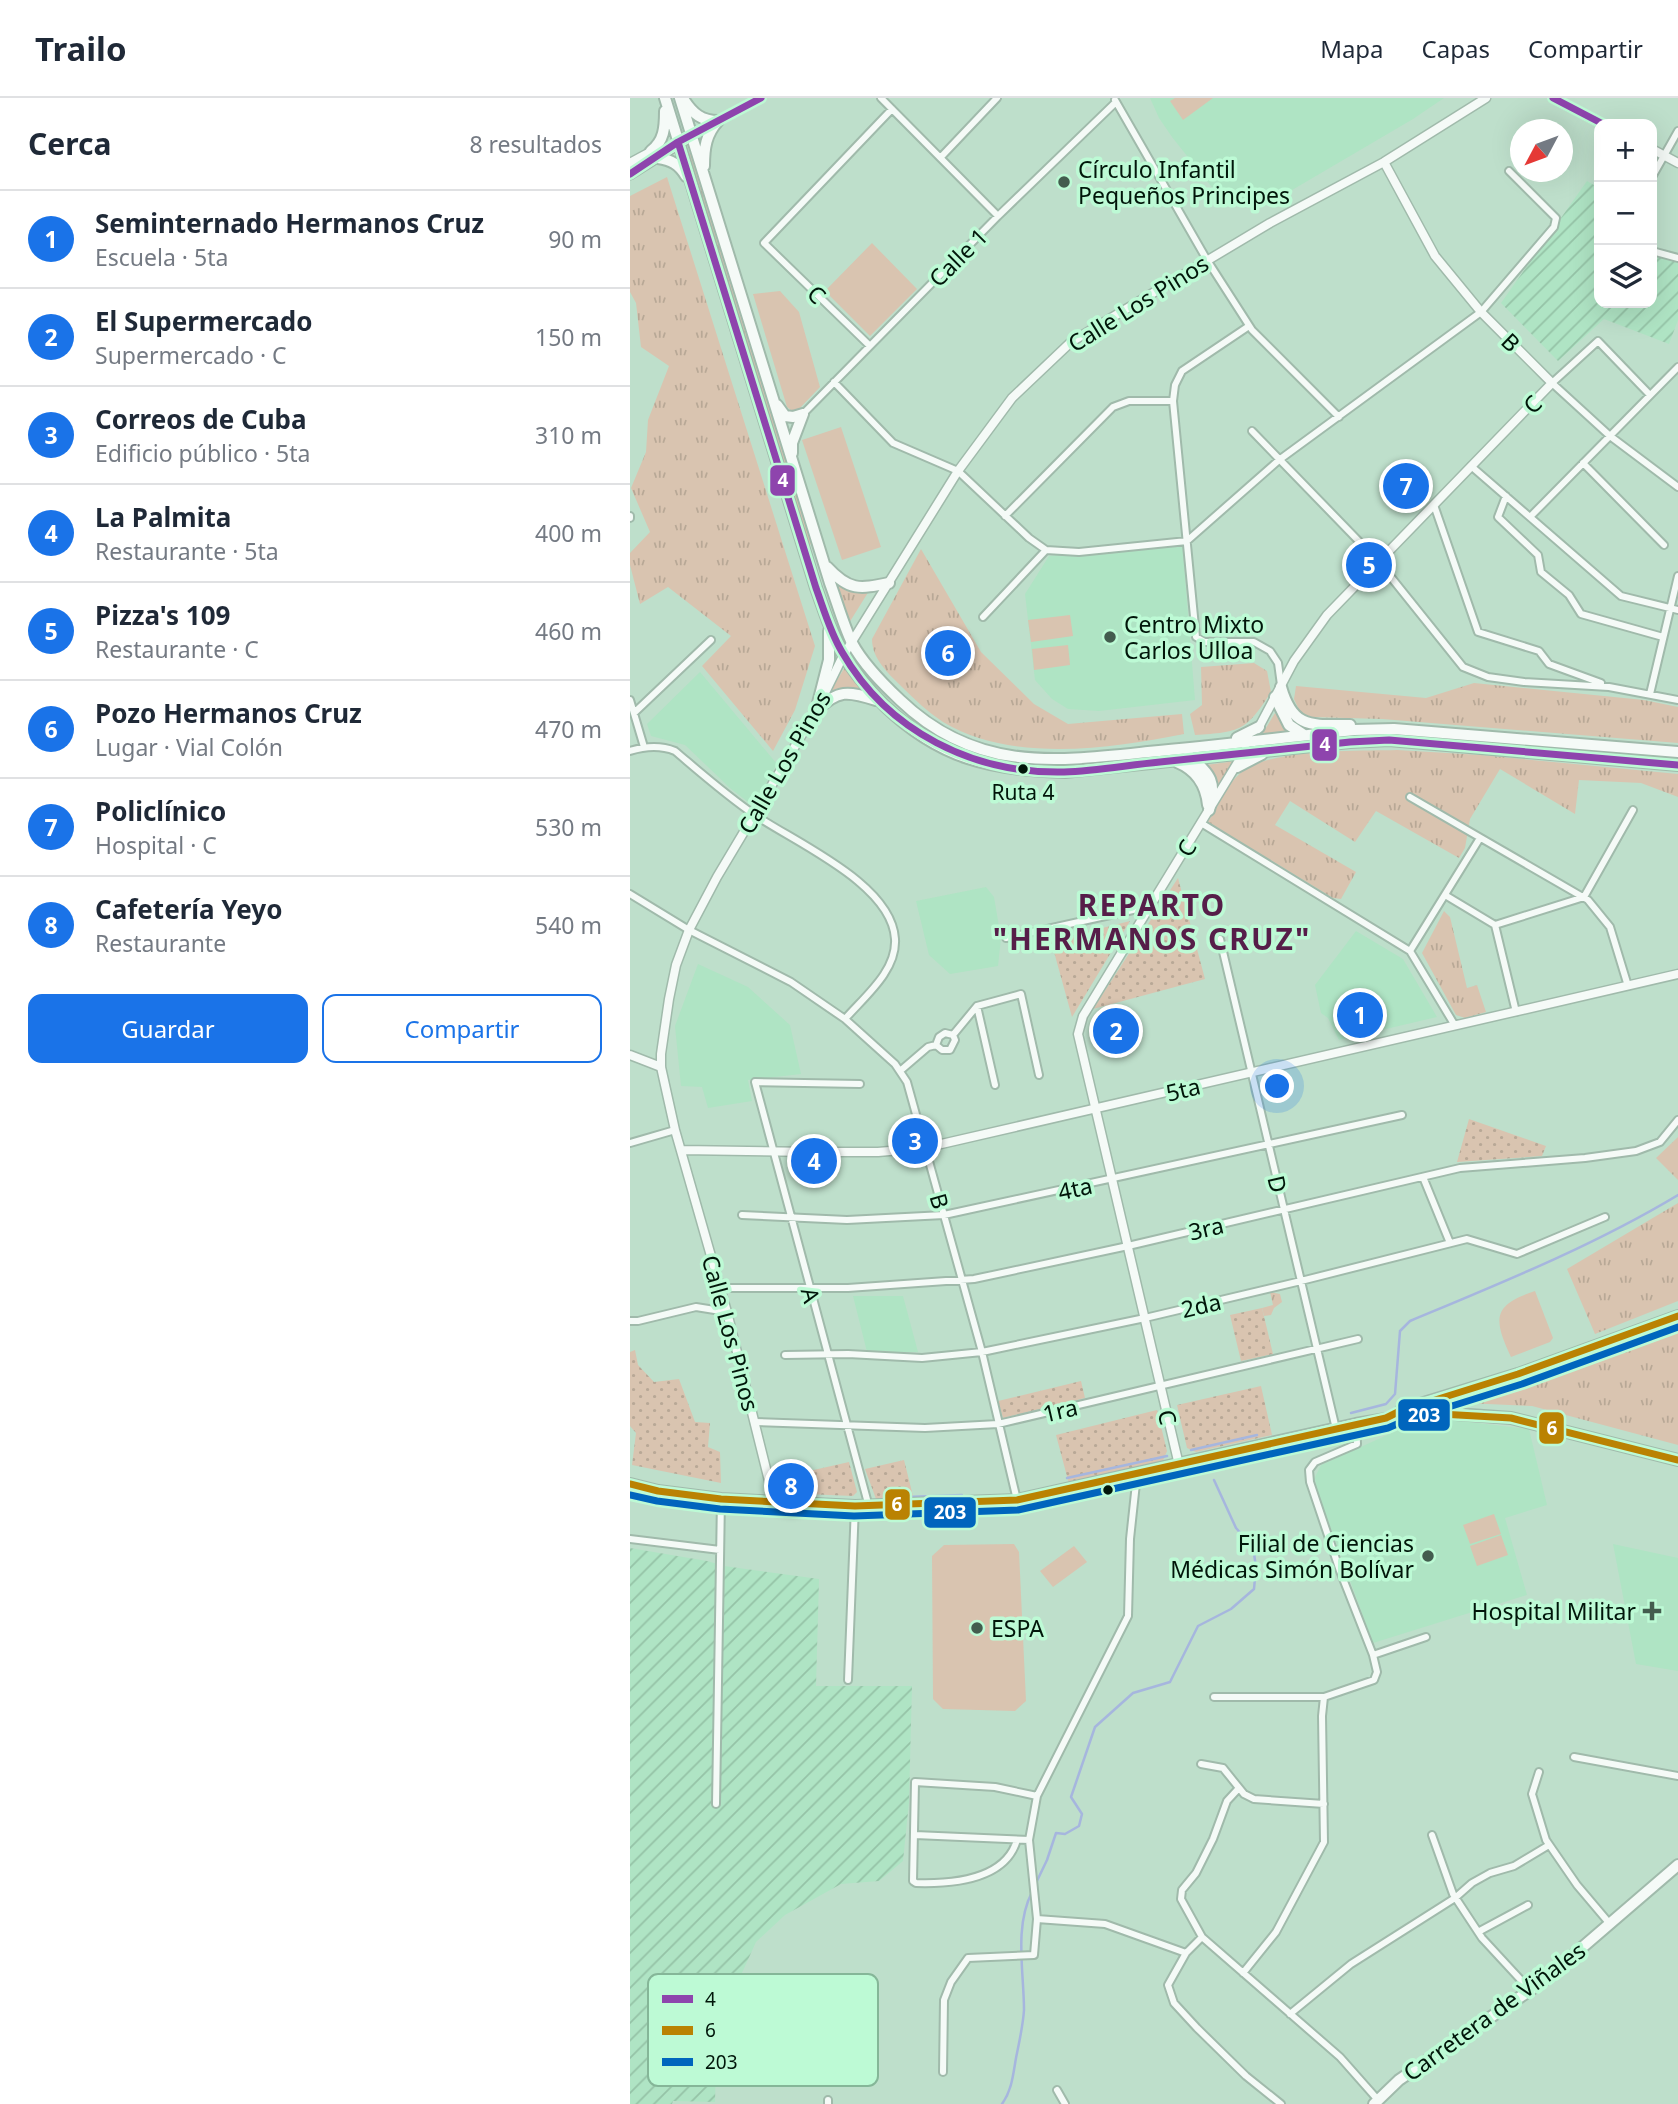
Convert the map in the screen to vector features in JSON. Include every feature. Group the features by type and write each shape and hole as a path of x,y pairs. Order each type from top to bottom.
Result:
{"main road":[{"path":"664,98 816,588 830,625 844,656 870,691 907,727 942,749 984,764 1022,771 1065,772 1244,752 1389,740 1678,765"},
{"path":"630,174 654,154 663,136 664,98"},
{"path":"682,98 697,116 706,121 718,121"},
{"path":"682,98 791,460 852,643 882,683 918,718 951,739 991,753 1023,758 1069,760 1304,735 1394,729"},
{"path":"704,175 708,134 718,121"},
{"path":"630,164 692,135"},
{"path":"654,154 677,164 692,187"},
{"path":"772,396 785,416 803,414"},
{"path":"791,460 792,443 803,414"},
{"path":"824,565 847,586 865,587 890,583"},
{"path":"817,711 829,660 830,625"},
{"path":"817,711 829,699 843,692 880,701"},
{"path":"1278,692 1292,713 1312,724 1370,725 1678,752"},
{"path":"1278,692 1289,724 1318,745"},
{"path":"1209,746 1243,736 1259,727"},
{"path":"1181,749 1211,779 1214,790 1209,810"},
{"path":"1237,767 1271,750"},
{"path":"1175,761 1197,774 1205,789 1209,810"},
{"path":"1386,1418 1678,1316"},
{"path":"630,1484 658,1491 721,1499 869,1507 1017,1500 1356,1424 1428,1412 1511,1418 1678,1460"},
{"name":"Carretera de Viñales","path":"1376,2102 1399,2080 1530,1990 1678,1865"}],"street":[{"path":"692,135 761,98"},
{"path":"881,98 998,216"},
{"path":"941,157 998,98"},
{"name":"Calle Los Pinos","path":"774,1502 727,1312 675,1130 661,1067 669,999 676,965 689,930 817,711 844,656 957,471 1012,398 1071,342 1270,223 1384,162 1486,98"},
{"path":"1553,98 1594,119"},
{"path":"1115,100 1207,260 1249,326 1339,417"},
{"name":"Calle 1","path":"803,414 1115,100"},
{"name":"C","path":"870,346 764,243 892,109"},
{"path":"1657,168 1678,131"},
{"path":"1657,152 1678,163"},
{"name":"B","path":"1384,162 1435,256 1481,312 1610,436 1678,487"},
{"path":"834,382 893,443 957,471 1029,538 1046,550 1079,552 1187,541 1279,460 1481,312 1554,227 1556,218 1509,171"},
{"path":"1657,252 1678,258"},
{"path":"1249,326 1182,372 1175,385 1173,401 1196,637 1205,642 1254,642 1270,651 1278,663 1278,692"},
{"name":"C","path":"1178,1465 1077,1034 1083,1016 1237,767 1294,661 1327,615 1552,383 1598,341 1650,395"},
{"path":"1530,517 1678,367"},
{"path":"1005,516 1113,407 1129,401 1173,401"},
{"path":"1252,431 1378,561 1463,667 1488,677 1609,687 1678,700"},
{"path":"1583,463 1664,545"},
{"path":"1471,466 1620,596 1678,610"},
{"path":"1506,496 1498,517 1538,555 1541,572 1569,595 1581,614 1663,637"},
{"path":"1434,505 1478,632 1539,651 1549,664 1609,687"},
{"path":"984,617 1046,550"},
{"path":"1650,694 1678,576"},
{"path":"634,713 711,639"},
{"path":"630,699 644,747"},
{"path":"630,751 644,747 664,747 675,751 755,815 801,842 870,890 886,909 895,940 893,956 886,972 845,1019"},
{"path":"1410,797 1588,900 1610,928 1628,986"},
{"path":"1495,925 1584,897 1633,810"},
{"path":"1201,823 1410,951 1454,1024 1462,1024"},
{"path":"1410,951 1480,838"},
{"name":"B","path":"630,894 689,930 791,982 845,1019 900,1070 907,1082 982,1352 1017,1500"},
{"path":"1445,895 1495,925 1516,1012"},
{"path":"1006,938 1151,905"},
{"name":"D","path":"1220,939 1336,1429"},
{"name":"5ta","path":"682,1150 878,1152 924,1147 1678,974"},
{"path":"953,1035 977,1006 1021,994 1040,1075"},
{"path":"977,1006 995,1085"},
{"path":"945,1033 953,1035 956,1040 950,1050 942,1050 936,1045 939,1037 945,1033"},
{"path":"900,1070 928,1047 936,1045"},
{"path":"630,1055 661,1067"},
{"name":"A","path":"860,1084 755,1082 869,1507"},
{"name":"4ta","path":"742,1215 847,1220 944,1215 1402,1115"},
{"name":"3ra","path":"720,1288 848,1288 962,1280 1128,1246 1460,1168 1636,1151 1660,1142 1678,1121"},
{"path":"630,1143 675,1130"},
{"path":"1423,1177 1451,1243"},
{"name":"2da","path":"785,1355 922,1358 982,1352 1145,1318 1468,1238 1517,1254 1605,1217"},
{"path":"630,1321 696,1307 727,1312"},
{"name":"1ra","path":"754,1422 925,1428 998,1424 1358,1339"},
{"path":"1214,1697 1324,1697 1374,1680 1377,1672 1373,1656 1310,1482 1309,1469 1315,1462 1357,1444 1356,1424"},
{"path":"943,2072 944,2000 951,1982 968,1958 1034,1955 1037,1919 1029,1839 1037,1796 1128,1616 1130,1539 1136,1474"},
{"path":"716,1804 721,1499"},
{"path":"848,1680 855,1506"},
{"path":"630,1539 720,1550"},
{"path":"1373,1656 1426,1637"},
{"path":"1243,1973 1276,1932 1324,1842 1324,1697"},
{"path":"1574,1757 1678,1776"},
{"path":"1201,1763 1223,1768 1244,1794 1254,1800 1324,1804"},
{"path":"1539,1772 1531,1794 1549,1845 1577,1885 1610,1924"},
{"path":"1017,1840 1010,1854 995,1869 951,1884 916,1884 915,1782 995,1787 1037,1796"},
{"path":"1239,1788 1227,1801 1213,1839 1196,1873 1182,1890 1181,1899 1202,1937 1340,2057 1376,2102"},
{"path":"915,1835 1029,1839"},
{"path":"1432,1835 1455,1898 1478,1932 1530,1990"},
{"path":"1290,2014 1376,1947 1455,1898 1481,1878 1514,1866 1549,1845"},
{"path":"1478,1932 1528,1905"},
{"path":"1037,1919 1105,1924 1186,1953"},
{"path":"1202,1937 1186,1953 1168,1984 1174,2003 1246,2076 1281,2104"},
{"path":"1057,2090 1065,2104"}],"shaded area":[{"path":"1150,98 1444,98 1265,206 1218,195 1172,137"},
{"path":"1587,181 1594,185 1594,308 1657,308 1657,248 1678,254 1678,320 1669,344 1604,319 1558,361 1501,303"},
{"name":"Centro Mixto Carlos Ulloa","path":"1182,540 1195,700 1099,711 1068,709 1052,699 1035,680 1025,594 1049,556"},
{"path":"700,672 777,764 753,806 685,745 651,736 647,724"},
{"path":"986,887 994,897 1001,938 998,966 950,974 929,955 916,901"},
{"path":"1356,931 1403,959 1437,1017 1339,1040 1328,1018 1321,1013 1315,985"},
{"path":"698,964 748,987 790,1025 801,1074 748,1080 752,1101 708,1108 702,1087 681,1086 675,1026"},
{"path":"853,1296 903,1296 918,1352 867,1352"},
{"name":"Filial de Ciencias Médicas Simón Bolívar","path":"1427,1417 1529,1429 1547,1505 1505,1518 1527,1595 1373,1643 1316,1488 1315,1477 1321,1465"},
{"name":"Hospital Militar","path":"1613,1544 1678,1558 1678,1671 1636,1664"},
{"path":"630,1548 724,1566 819,1579 816,1686 912,1686 909,1802 903,1861 879,1881 841,1884 785,1915 756,1942 741,1974 648,1974 648,2086 715,2086 715,2102 630,2104"}],"green space":[{"path":"1175,98 1213,98 1183,120 1170,101"},
{"path":"692,152 812,544 808,545 687,154"},
{"path":"667,177 815,646 795,710 773,751 702,666 731,636 668,587 640,604 630,565 630,553 650,532 631,488 646,452 648,420 669,366 641,347 636,303 630,292 630,196"},
{"path":"872,243 917,289 870,336 825,291"},
{"path":"780,291 799,312 820,387 799,409 792,411 787,407 753,294"},
{"path":"841,427 881,547 842,560 802,440"},
{"path":"921,549 981,652 1034,704 1068,724 1182,714 1184,734 1093,748 1030,748 970,735 937,718 886,671 875,653 872,639"},
{"path":"834,584 854,592 869,591 849,623"},
{"path":"1070,615 1073,636 1031,642 1028,620"},
{"path":"1068,645 1070,665 1034,670 1032,649"},
{"path":"1254,663 1267,671 1271,692 1255,715 1233,730 1195,735 1190,714 1202,705 1201,667"},
{"path":"845,667 860,688 843,688 828,695"},
{"path":"1474,683 1644,700 1678,707 1678,743 1382,719 1311,717 1300,712 1294,699 1296,686 1426,698"},
{"path":"1275,713 1288,731 1261,736"},
{"path":"1397,750 1481,755 1678,774 1678,797 1641,783 1579,780 1575,814 1500,769 1470,819 1465,848 1459,858 1376,811 1355,842 1290,801 1275,825 1356,872 1341,899 1333,898 1208,822 1234,779 1260,762 1319,752"},
{"path":"1236,761 1219,789 1206,765"},
{"path":"1178,878 1205,979 1093,1009"},
{"path":"1444,911 1450,917 1467,988 1477,985 1486,1012 1465,1018 1456,1015 1422,953"},
{"path":"1130,921 1072,1017 1051,941"},
{"path":"1469,1119 1546,1146 1542,1156 1457,1162"},
{"path":"1678,1137 1678,1180 1656,1158"},
{"path":"1678,1203 1678,1301 1595,1334 1567,1269"},
{"path":"1535,1291 1553,1338 1550,1342 1511,1357 1501,1333 1500,1315 1510,1302"},
{"path":"1270,1292 1280,1294 1282,1302 1274,1308 1271,1315 1264,1316 1262,1308 1273,1305"},
{"path":"1262,1308 1273,1354 1241,1361 1230,1315"},
{"path":"1678,1329 1678,1445 1532,1406 1465,1403"},
{"path":"635,1350 638,1365 654,1382 679,1379 695,1422 710,1423 708,1447 720,1452 721,1483 632,1465 636,1433 630,1426 630,1352"},
{"path":"1081,1381 1085,1398 1003,1418 998,1401"},
{"path":"1261,1386 1272,1435 1196,1452 1187,1448 1177,1405"},
{"path":"1157,1410 1167,1451 1163,1461 1069,1484 1056,1435"},
{"path":"904,1460 914,1500 876,1499 865,1469"},
{"path":"849,1462 857,1492 853,1496 782,1493 778,1478"},
{"path":"1494,1514 1501,1534 1470,1544 1463,1525"},
{"path":"1501,1535 1508,1555 1477,1566 1470,1546"},
{"name":"ESPA","path":"1014,1544 1019,1552 1026,1701 1015,1711 943,1709 933,1699 932,1556 944,1545"},
{"path":"1074,1546 1087,1562 1053,1587 1040,1571"}],"waterway":[{"path":"1351,1413 1386,1404 1395,1394 1400,1331 1410,1321 1580,1247 1678,1195"},
{"path":"1191,1450 1257,1435"},
{"path":"1067,1478 1167,1456"},
{"path":"1036,1883 1056,1833 1065,1834 1079,1826 1082,1814 1071,1797 1095,1727 1133,1693 1170,1682 1198,1626 1231,1609 1254,1589 1256,1567 1253,1547 1236,1528 1214,1480"},
{"path":"630,1492 705,1505"},
{"path":"907,1497 962,1495"},
{"path":"735,1508 817,1514"},
{"path":"836,1515 850,1516"},
{"path":"865,1516 903,1516"},
{"path":"1002,2104 1012,2082 1023,2022 1023,1920 1032,1892"}],"transit line":[{"name":"4","path":"630,174 678,142 761,98"},
{"name":"4","path":"1553,98 1594,119"},
{"name":"4","path":"678,142 831,629 842,652 861,680 883,705 936,743 966,756 998,765 1031,771 1064,772 1389,740 1678,765"},
{"name":"6","path":"630,1484 658,1491 721,1499 855,1506 1017,1500 1386,1418 1678,1316"},
{"name":"203","path":"630,1495 720,1509 854,1516 1018,1510 1388,1428 1522,1384 1678,1327"},
{"name":"6","path":"1423,1413 1511,1418 1678,1460"}],"place":[{"name":"Círculo Infantil Pequeños Principes","path":"1064,182"},
{"name":"Policlínico","path":"1406,486"},
{"name":"Pizza's 109","path":"1369,565"},
{"name":"Centro Mixto Carlos Ulloa","path":"1110,637"},
{"name":"Pozo Hermanos Cruz","path":"948,653"},
{"name":"Ruta 4","path":"1023,769"},
{"name":"Seminternado Hermanos Cruz","path":"1360,1015"},
{"name":"El Supermercado","path":"1116,1031"},
{"name":"Correos de Cuba","path":"915,1141"},
{"name":"La Palmita","path":"814,1161"},
{"name":"Cafetería Yeyo","path":"791,1486"},
{"name":"Filial de Ciencias Médicas Simón Bolívar","path":"1428,1556"},
{"name":"Hospital Militar","path":"1652,1611"},
{"name":"ESPA","path":"977,1628"}],"district":[{"name":"REPARTO \"HERMANOS CRUZ\"","path":"1152,921"}]}
